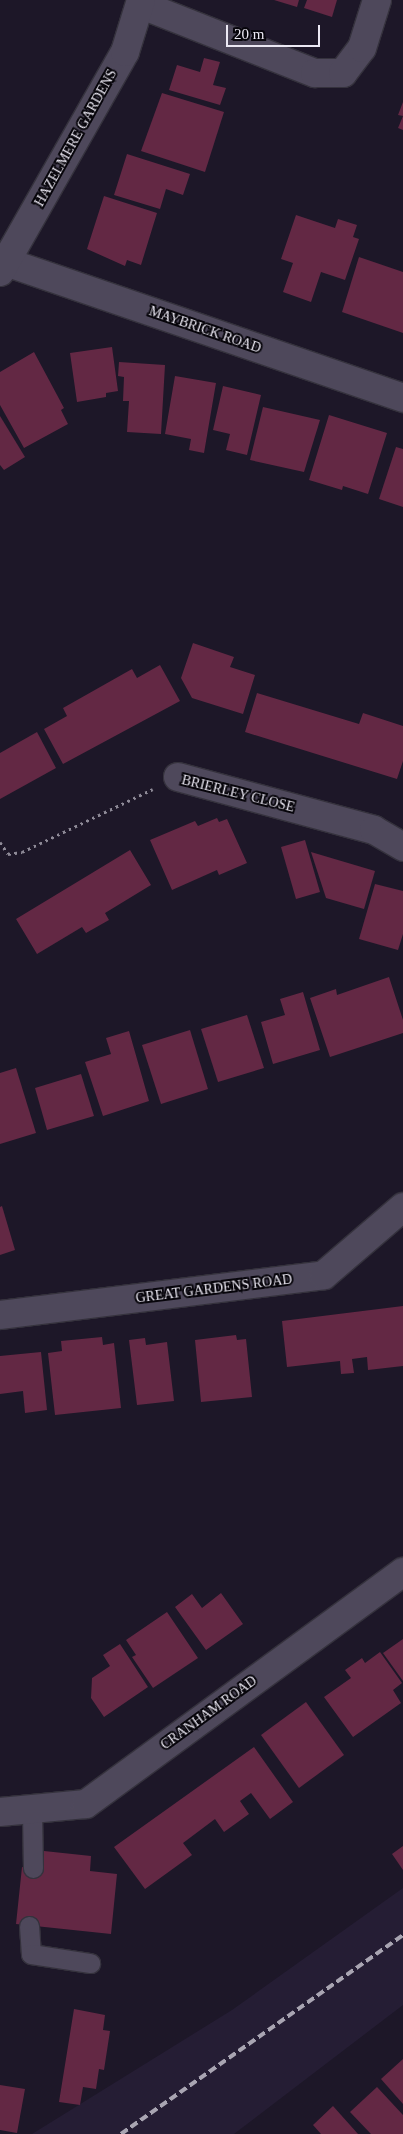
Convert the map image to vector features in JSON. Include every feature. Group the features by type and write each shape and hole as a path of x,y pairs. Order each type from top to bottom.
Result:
{"street":[{"path":"142,3 315,73 343,73 362,48 377,0"},
{"name":"HAZELMERE GARDENS","path":"3,267 125,52 142,3"},
{"name":"MAYBRICK ROAD","path":"3,267 403,398"},
{"name":"BRIERLEY CLOSE","path":"178,777 374,830 403,847"},
{"name":"GREAT GARDENS ROAD","path":"0,1316 324,1275 403,1207"},
{"name":"CRANHAM ROAD","path":"0,1812 32,1812 86,1804 403,1572"}],"lane":[{"path":"32,1812 33,1868"},
{"path":"29,1926 31,1954 90,1963"}],"path":[{"name":"BRIERLEY CLOSE","path":"0,842 8,854 22,852 178,777"}],"shaded area":[{"path":"403,1888 403,2005 234,2134 32,2134 232,2010"}],"building":[{"path":"274,0 299,0 297,7"},
{"path":"307,0 337,0 332,17 304,8"},
{"path":"204,58 220,62 213,85 226,88 220,105 169,90 177,65 200,72"},
{"path":"162,93 224,112 205,172 141,151"},
{"path":"403,102 403,116 398,115"},
{"path":"403,116 403,130 398,128"},
{"path":"127,154 190,174 183,195 166,189 160,209 114,195"},
{"path":"104,196 157,213 141,265 127,260 125,266 87,249"},
{"path":"296,215 335,228 338,219 357,225 353,237 359,239 345,280 321,272 311,302 283,292 293,263 281,259"},
{"path":"359,257 403,272 403,333 342,312"},
{"path":"112,347 118,391 106,393 106,397 77,402 70,353"},
{"path":"34,352 64,408 61,410 68,424 24,448 0,405 0,372"},
{"path":"119,362 165,365 161,434 127,432 129,401 123,401 124,377 118,376"},
{"path":"175,376 216,383 204,453 189,450 191,439 165,434"},
{"path":"223,386 261,395 247,455 226,450 230,434 213,430"},
{"path":"263,407 320,420 304,472 250,460"},
{"path":"329,415 387,433 368,494 343,486 342,490 309,480"},
{"path":"0,416 25,457 4,470 0,465"},
{"path":"396,447 403,449 403,507 379,499"},
{"path":"193,643 234,657 230,667 255,675 243,714 192,698 181,678"},
{"path":"160,665 180,701 63,764 44,729 67,716 63,708 132,669 137,678"},
{"path":"257,693 359,724 363,713 403,726 403,761 397,779 245,732"},
{"path":"37,732 56,768 0,799 0,753"},
{"path":"217,818 219,822 227,819 247,863 219,875 217,870 172,890 150,840 195,821 198,826"},
{"path":"305,840 320,892 296,899 281,847"},
{"path":"130,850 151,885 105,913 109,920 86,933 82,927 37,954 16,919"},
{"path":"311,852 375,871 364,909 326,898"},
{"path":"375,884 403,891 403,934 398,950 359,939"},
{"path":"389,977 403,1020 403,1033 330,1057 310,998 336,989 337,995"},
{"path":"303,992 320,1050 273,1064 261,1022 285,1015 280,999"},
{"path":"247,1015 264,1068 218,1082 201,1029"},
{"path":"190,1030 208,1089 161,1104 142,1045"},
{"path":"129,1031 149,1101 103,1116 85,1062 111,1054 106,1038"},
{"path":"16,1068 36,1133 0,1144 0,1073"},
{"path":"81,1074 94,1116 47,1130 35,1088"},
{"path":"2,1206 15,1250 0,1255 0,1207"},
{"path":"403,1306 403,1366 368,1370 367,1357 352,1359 354,1373 341,1374 340,1361 287,1367 282,1321"},
{"path":"236,1335 237,1340 246,1339 252,1397 201,1402 195,1340"},
{"path":"102,1337 103,1345 114,1343 121,1408 55,1415 48,1353 62,1351 61,1341"},
{"path":"145,1338 146,1345 167,1342 174,1401 137,1405 129,1340"},
{"path":"41,1352 47,1410 25,1413 23,1391 0,1394 0,1356"},
{"path":"221,1593 243,1624 206,1650 175,1607 192,1594 202,1608"},
{"path":"167,1612 198,1658 153,1688 132,1657 136,1655 126,1640"},
{"path":"403,1639 403,1681 383,1653"},
{"path":"120,1644 148,1687 104,1717 91,1698 92,1678 110,1666 103,1655"},
{"path":"380,1652 402,1683 393,1690 401,1703 353,1737 324,1697 351,1678 345,1670 362,1658 365,1663"},
{"path":"306,1702 344,1755 299,1788 261,1735"},
{"path":"254,1747 293,1802 270,1819 251,1793 240,1801 249,1814 224,1832 215,1819 183,1843 192,1855 145,1889 114,1847"},
{"path":"403,1846 403,1870 392,1854"},
{"path":"44,1851 91,1856 90,1871 117,1874 111,1934 16,1924 22,1867 42,1869"},
{"path":"74,2009 105,2015 103,2030 110,2031 104,2070 99,2069 96,2089 83,2087 80,2105 59,2102"},
{"path":"403,2059 403,2104 381,2079"},
{"path":"0,2085 25,2089 17,2133 0,2130"},
{"path":"377,2087 403,2115 403,2134 371,2134 350,2112"},
{"path":"333,2106 358,2134 321,2134 313,2125"}],"railway":[{"path":"121,2134 403,1935"}]}
